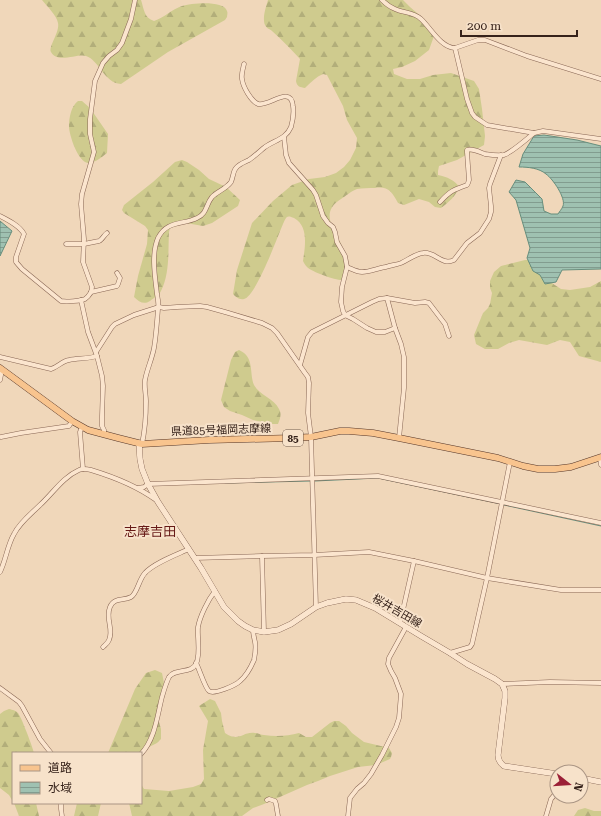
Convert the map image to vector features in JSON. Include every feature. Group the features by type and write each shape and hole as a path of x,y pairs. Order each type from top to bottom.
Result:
{"main road":[{"name":"県道85号福岡志摩線","path":"1,369 82,427 141,444 311,437 333,432 349,431 373,433 399,438 498,458 538,469 571,467 600,458"},
{"name":"桜井吉田線","path":"141,444 141,464 148,484 224,607 241,624 253,630 264,632 278,630 316,607 337,600 356,600 375,608 502,684"},
{"path":"502,684 505,691 505,698 499,740 498,760 504,766 549,773"},
{"path":"589,780 601,782"}],"street":[{"path":"0,216 20,229 24,234 16,258 18,265 61,301 67,302 85,299 91,292 92,287 83,262 84,244 81,204 82,194 94,152 90,134 90,119 95,81 103,63 122,43 131,19 135,0"},
{"path":"382,0 387,5 395,9 418,16 443,43 452,48 478,40 485,40 527,56 601,79"},
{"path":"455,48 467,99 475,117 487,125 534,133 543,131 601,139"},
{"path":"141,444 144,434 146,401 145,382 154,349 159,307 154,273 154,259 158,238 162,231 173,224 195,219 203,214 210,198 225,188 232,180 236,167 255,156 267,145 284,137 290,128 293,119 292,101 286,96 259,104 252,99 243,84 242,75 244,64"},
{"path":"440,202 448,193 467,185 469,180 467,150 471,149 485,154 501,155 508,153 534,133"},
{"path":"284,137 287,158 293,168 304,179 316,195 323,216 333,227 345,256 347,267 341,293 341,302 345,315 376,332 385,332 395,328"},
{"path":"347,267 358,272 376,270 400,263 417,254 426,252 443,261 453,261 467,243 480,233 489,219 491,206 489,188 501,155"},
{"path":"66,244 99,242 107,233"},
{"path":"91,292 116,286 120,278 117,273"},
{"path":"300,364 308,337 312,332 379,299 387,298 415,303 429,303 445,324 449,336"},
{"path":"387,298 404,357 404,388 399,438"},
{"path":"82,300 88,332 97,354 102,376 102,426 104,434"},
{"path":"0,357 52,368 67,360 93,358 115,324 134,315 159,307 207,307 262,323 272,328 300,364 306,373 309,383 308,413 311,437 316,607"},
{"path":"0,380 1,369"},
{"path":"0,442 1,436 69,426 72,421"},
{"path":"0,572 10,542 18,527 67,477 83,469 80,432 82,427"},
{"path":"600,458 601,465"},
{"path":"450,653 470,647 472,644 510,462"},
{"name":"桜井吉田線","path":"83,469 98,472 138,488 158,502"},
{"path":"138,488 144,487 148,484 378,476 601,523"},
{"path":"103,647 109,641 111,633 108,612 112,603 116,600 133,596 146,571 189,549"},
{"path":"195,558 370,552 487,578 561,590 601,590"},
{"path":"262,556 264,632"},
{"path":"400,623 414,561"},
{"path":"215,591 198,626 196,662 209,692 217,692 239,683 246,674 255,656 253,630"},
{"path":"348,816 350,798 371,774 399,718 401,694 388,664 389,658 406,627"},
{"path":"142,753 146,749 151,739 163,693 170,676 176,672 186,671 192,668 196,662"},
{"path":"502,684 550,682 601,683"},
{"path":"0,688 19,702 40,739 50,752"},
{"path":"266,800 269,799 275,801 278,816"},
{"path":"61,804 62,816"},
{"path":"546,816 550,804"}],"green space":[{"path":"42,0 141,0 146,15 154,21 178,7 207,3 220,5 225,8 227,11 227,17 225,20 168,52 121,84 110,80 91,58 82,55 63,58 54,55 51,52 58,23 54,14"},
{"path":"268,0 403,0 431,27 434,36 429,50 415,61 393,69 394,74 407,79 420,79 433,75 451,73 474,81 479,89 485,136 484,145 457,160 439,166 438,175 450,179 459,187 452,199 441,208 435,207 429,202 419,199 404,205 398,203 389,191 383,188 357,189 335,204 331,209 330,220 345,256 346,270 343,280 325,276 306,266 303,261 305,250 304,231 299,222 294,218 289,216 287,217 260,278 249,295 244,299 241,299 233,294 237,270 252,223 273,201 292,185 309,179 325,177 336,173 344,167 350,160 356,148 357,138 347,120 343,106 327,75 323,74 305,88 298,86 296,81 300,59 265,25 264,16"},
{"path":"78,101 82,101 90,108 108,134 107,153 91,163 84,161 81,158 72,141 69,130 71,112"},
{"path":"182,160 199,170 209,179 226,187 240,200 238,206 212,223 203,226 186,223 170,228 167,269 164,284 156,296 146,303 142,302 134,297 147,244 148,230 145,226 124,213 122,210 124,205 175,162"},
{"path":"530,260 544,278 561,289 570,290 590,287 601,281 601,362 579,356 570,342 560,340 547,345 519,340 498,349 485,349 476,344 474,335 483,313 490,304 492,293 490,281 494,272 501,266"},
{"path":"239,350 244,353 249,361 254,385 260,392 277,405 281,415 278,424 253,420 224,407 221,400 231,360 235,352"},
{"path":"155,670 162,673 164,683 157,715 161,729 161,739 142,752 108,752 135,689 146,673"},
{"path":"210,699 215,701 221,713 225,733 234,737 251,733 268,736 282,736 299,733 306,737 312,737 330,723 339,721 364,742 389,748 392,753 391,757 390,759 376,765 358,767 307,785 253,808 242,816 132,816 129,804 142,804 142,786 144,789 169,791 193,787 201,784 204,779 203,750 208,721 199,706"},
{"path":"9,709 14,710 20,715 34,752 12,752 12,800 9,795 0,788 0,714"},
{"path":"14,804 36,804 39,816 19,816"},
{"path":"77,804 101,804 98,816 74,816"},
{"path":"585,808 594,811 601,811 601,816 574,816 578,810"}],"water":[{"path":"544,135 577,140 601,146 601,269 562,270 556,282 545,284 540,275 533,271 527,258 530,248 516,200 509,192 516,180 525,182 542,199 544,211 551,214 558,214 562,208 563,198 549,176 537,169 519,167 523,154 534,136"},
{"path":"0,221 12,231 0,256"}],"waterway":[{"path":"315,481 378,478 501,504"},
{"path":"225,483 311,481"},
{"path":"504,505 601,526"}],"district":[{"name":"志摩吉田","path":"150,531"}]}
